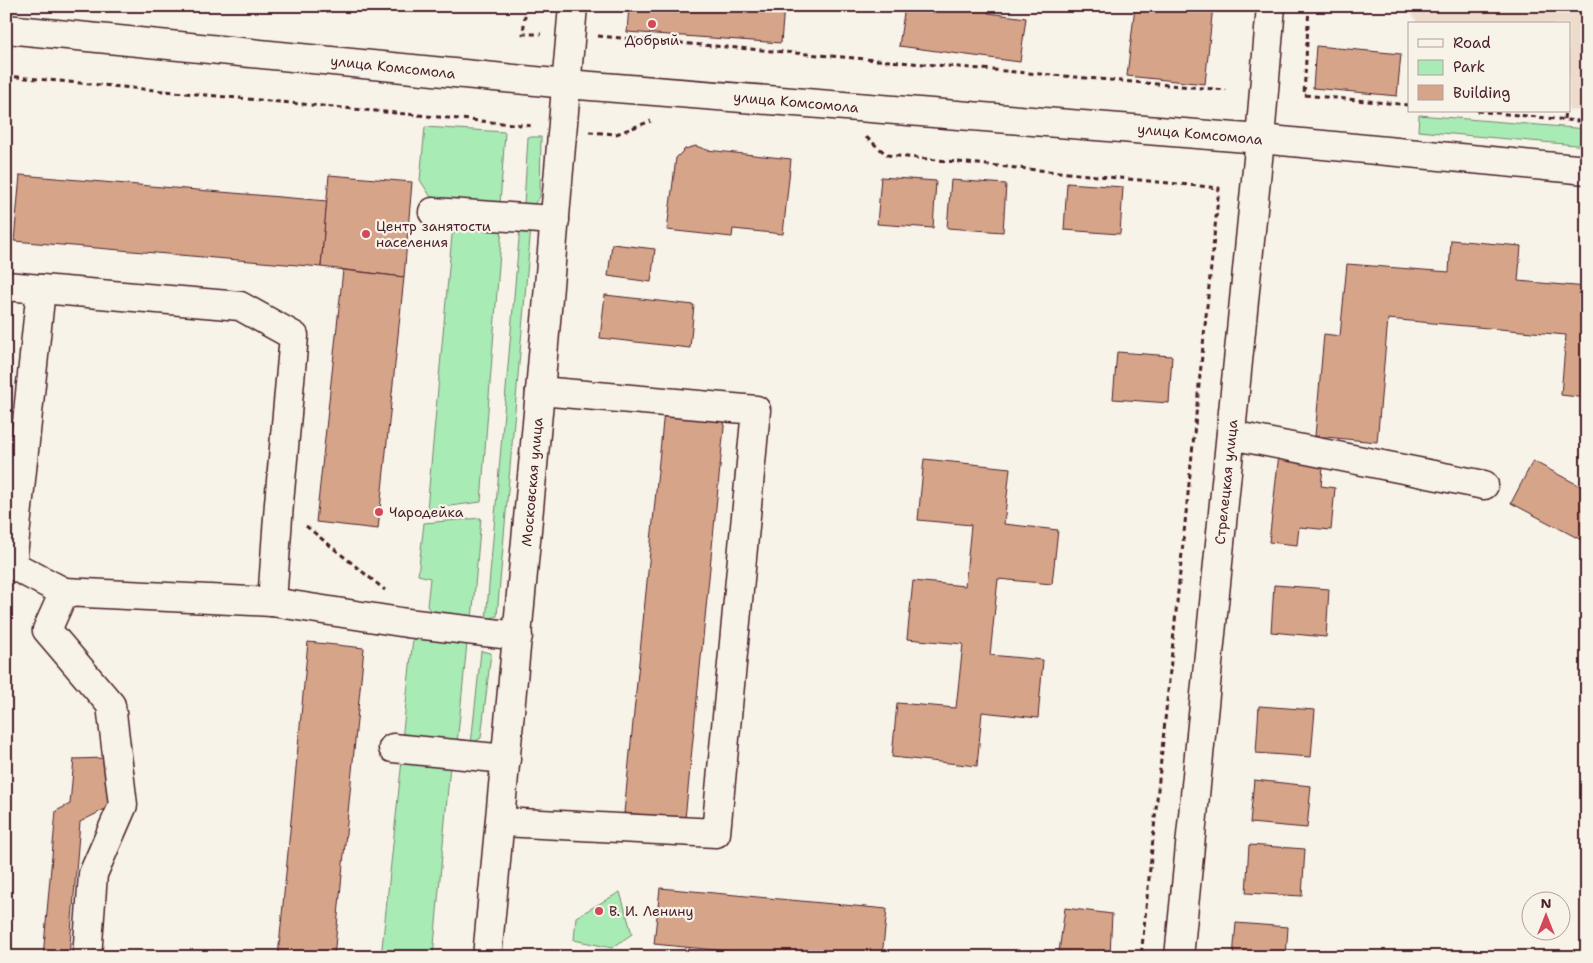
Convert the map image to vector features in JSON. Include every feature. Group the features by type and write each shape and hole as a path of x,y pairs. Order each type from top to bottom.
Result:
{"street":[{"name":"Московская улица","path":"488,957 573,6"},
{"name":"Стрелецкая улица","path":"1179,957 1260,139 1271,6"},
{"name":"улица Комсомола","path":"6,29 566,84 1260,139 1587,170"},
{"path":"432,212 555,220"},
{"path":"6,286 240,306 294,336 272,602"},
{"path":"41,289 12,565 64,592 272,602 407,623 518,636"},
{"path":"500,822 716,833 756,410 540,392"},
{"path":"1231,435 1484,485"},
{"path":"64,592 46,630 111,705 124,805 93,874 87,957"},
{"path":"393,748 506,759"}],"path":[{"path":"526,6 523,34 571,34 1226,90"},
{"path":"1309,6 1304,95 1408,105"},
{"path":"6,76 616,134 652,120"},
{"path":"1487,112 1587,122"},
{"path":"1564,120 1565,112"},
{"path":"859,132 887,155 1219,188 1140,957"},
{"path":"279,503 370,579 393,595"}],"shaded area":[{"path":"1410,6 1587,6 1587,111 1570,110 1570,22 1416,22 1409,9"}],"green space":[{"path":"1419,115 1587,129 1587,146 1418,131"},
{"path":"425,127 505,132 500,204 434,202 420,180"},
{"path":"528,137 541,137 540,197 532,206 524,204"},
{"path":"468,223 502,226 481,502 427,509 452,235"},
{"path":"520,227 531,227 497,616 486,620"},
{"path":"481,518 472,620 433,615 427,606 430,578 418,575 424,523"},
{"path":"413,638 467,643 457,744 402,740"},
{"path":"481,651 491,653 481,738 471,744"},
{"path":"402,760 450,765 433,957 381,957"},
{"path":"620,892 632,934 612,948 574,940 576,917"}],"building":[{"path":"629,6 784,6 781,43 627,32"},
{"path":"905,6 989,6 988,13 1026,18 1020,62 899,46"},
{"path":"1135,6 1213,6 1205,84 1127,76"},
{"path":"1316,46 1401,54 1397,96 1313,88"},
{"path":"696,146 707,150 791,159 783,234 733,229 732,237 667,230 676,158 685,149"},
{"path":"20,175 327,201 321,267 14,241"},
{"name":"Центр занятости населения","path":"329,175 412,182 404,277 321,267"},
{"path":"881,177 936,181 933,228 877,224"},
{"path":"951,180 1006,184 1003,232 947,228"},
{"path":"1067,183 1123,187 1120,234 1064,230"},
{"path":"1451,240 1521,246 1518,281 1587,287 1587,398 1561,395 1566,335 1388,319 1377,442 1315,436 1324,334 1340,336 1347,264 1449,272"},
{"path":"612,244 655,249 651,282 608,276"},
{"path":"343,270 404,277 378,529 316,522"},
{"path":"605,295 694,305 690,348 600,338"},
{"path":"1117,352 1172,356 1169,403 1113,399"},
{"path":"664,411 725,417 685,819 624,813"},
{"path":"1279,454 1324,459 1321,486 1335,488 1331,530 1299,527 1297,545 1269,542"},
{"path":"924,459 1010,468 1004,524 1058,530 1052,584 998,579 990,655 1043,660 1038,718 982,712 977,766 892,757 897,703 956,708 963,644 907,639 913,581 965,586 971,525 918,520"},
{"path":"1533,461 1582,487 1587,477 1587,543 1511,503"},
{"path":"1274,585 1329,589 1326,637 1271,632"},
{"path":"308,642 364,648 334,957 278,957"},
{"path":"1259,706 1315,710 1311,757 1256,753"},
{"path":"105,758 109,807 80,822 69,957 43,957 56,811 70,804 74,759"},
{"path":"1254,780 1311,786 1307,828 1250,823"},
{"path":"1249,845 1305,849 1302,896 1246,893"},
{"path":"660,888 887,909 882,957 787,957 654,944"},
{"path":"1065,908 1112,914 1110,955 1059,952"},
{"path":"1236,923 1288,927 1286,957 1233,957"}],"place":[{"name":"Добрый","path":"652,24"},
{"name":"Центр занятости населения","path":"366,234"},
{"name":"Чародейка","path":"379,512"},
{"name":"В. И. Ленину","path":"599,911"}]}
